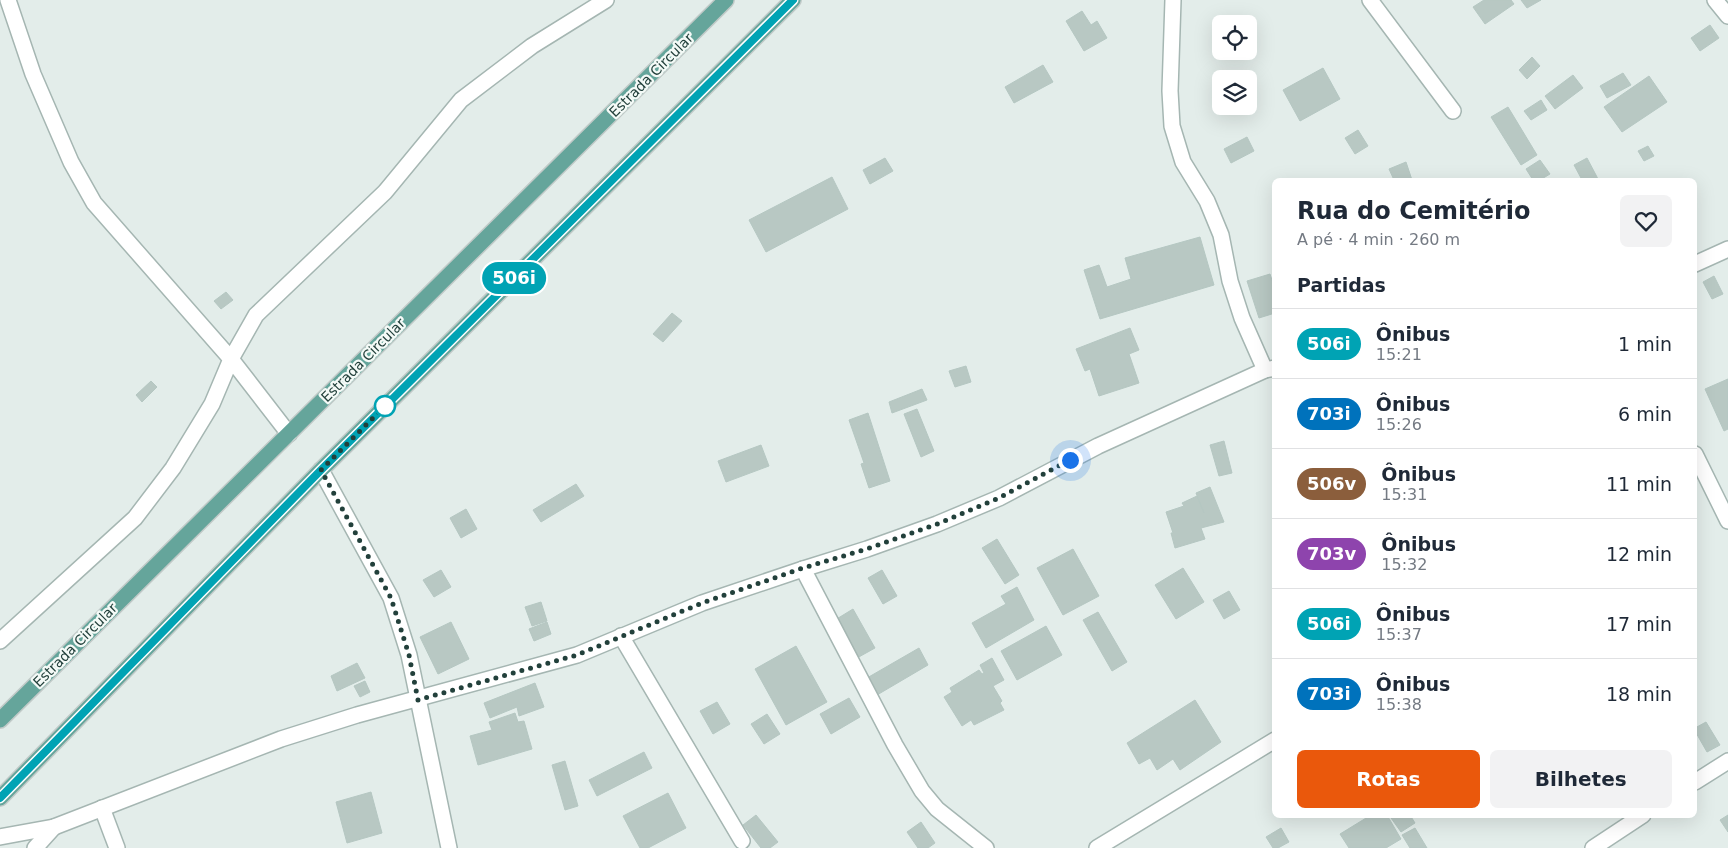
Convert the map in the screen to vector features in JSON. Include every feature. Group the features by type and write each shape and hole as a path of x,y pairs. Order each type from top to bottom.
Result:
{"main road":[{"name":"Estrada Circular","path":"0,720 726,0"},
{"path":"0,798 321,470 793,0"}],"street":[{"path":"8,0 33,74 71,162 94,203 231,360 288,434"},
{"path":"0,641 135,518 178,460 212,404 231,360 256,315 385,192 461,100 532,46 606,0"},
{"path":"0,837 54,827 282,739 357,715 418,700 577,655 702,603 803,568 875,546 999,498 1098,446 1270,369 1242,318 1230,281 1221,236 1207,201 1183,162 1172,126 1170,91 1173,0"},
{"path":"1370,0 1453,111"},
{"path":"1715,0 1728,16"},
{"path":"1697,263 1728,249"},
{"path":"1697,458 1728,521"},
{"path":"321,470 391,598 409,655 449,848"},
{"path":"803,568 895,745 922,791 937,809 986,848"},
{"path":"621,636 742,841"},
{"path":"1097,848 1272,742"},
{"path":"1697,781 1728,761"},
{"path":"102,808 117,848"},
{"path":"1593,848 1638,818"},
{"path":"35,848 54,827"}],"building":[{"path":"1484,0 1511,0 1514,4 1485,24 1473,7"},
{"path":"1521,0 1541,0 1527,8"},
{"path":"1082,11 1091,25 1097,21 1107,38 1084,51 1066,21"},
{"path":"1710,25 1719,38 1700,51 1691,38"},
{"path":"1532,57 1540,66 1527,79 1519,70"},
{"path":"1043,65 1053,82 1014,103 1005,87"},
{"path":"1323,68 1340,99 1300,121 1283,90"},
{"path":"1623,73 1631,85 1607,98 1600,86"},
{"path":"1573,75 1583,88 1555,109 1545,96"},
{"path":"1649,76 1667,102 1622,132 1604,107"},
{"path":"1541,100 1547,110 1531,120 1524,111"},
{"path":"1508,107 1537,155 1521,165 1491,117"},
{"path":"1358,130 1368,146 1355,154 1345,138"},
{"path":"1247,137 1254,151 1231,163 1224,149"},
{"path":"1648,146 1654,156 1644,161 1638,151"},
{"path":"885,158 893,171 870,184 863,170"},
{"path":"1587,158 1597,178 1581,178 1574,165"},
{"path":"1540,160 1550,174 1543,178 1532,178 1526,169"},
{"path":"1406,162 1411,178 1393,178 1389,169"},
{"path":"832,177 848,209 766,252 749,220"},
{"path":"1200,237 1214,285 1100,319 1084,270 1099,265 1107,287 1131,279 1125,258"},
{"path":"1270,274 1272,280 1272,314 1259,318 1247,281"},
{"path":"1714,276 1723,294 1712,299 1703,282"},
{"path":"226,292 233,300 221,309 214,301"},
{"path":"672,313 682,321 663,342 653,334"},
{"path":"1130,328 1139,350 1129,354 1139,383 1099,396 1090,369 1085,371 1076,349"},
{"path":"966,366 971,382 955,387 949,371"},
{"path":"1728,379 1728,429 1724,431 1705,389"},
{"path":"151,381 157,387 142,402 136,395"},
{"path":"922,389 927,400 892,413 889,402"},
{"path":"917,409 934,451 921,457 904,414"},
{"path":"868,413 890,481 869,488 861,464 864,463 849,420"},
{"path":"1224,441 1232,473 1219,476 1210,445"},
{"path":"761,445 769,466 726,482 718,461"},
{"path":"576,484 584,496 541,522 533,510"},
{"path":"1210,487 1224,522 1201,528 1205,539 1175,548 1171,533 1173,533 1166,512 1184,506 1182,503 1197,496 1204,513 1196,493"},
{"path":"466,509 477,529 461,538 450,518"},
{"path":"997,539 1019,575 1005,584 982,548"},
{"path":"1073,549 1099,596 1063,615 1037,568"},
{"path":"1183,568 1204,602 1176,619 1155,585"},
{"path":"441,570 451,587 434,597 423,580"},
{"path":"882,570 897,596 883,604 868,578"},
{"path":"1017,587 1034,620 986,648 972,623 1006,604 1001,596"},
{"path":"1229,591 1240,610 1224,619 1213,600"},
{"path":"541,602 547,621 532,626 525,607"},
{"path":"853,609 875,648 857,658 835,620"},
{"path":"1098,612 1127,662 1112,671 1083,620"},
{"path":"451,622 469,659 438,674 420,637"},
{"path":"547,622 551,634 534,641 529,629"},
{"path":"1046,626 1062,655 1017,680 1001,651"},
{"path":"796,646 827,702 786,725 755,669"},
{"path":"919,648 928,665 877,695 867,678"},
{"path":"992,658 1004,680 993,686 1002,701 1000,703 1004,710 974,725 971,720 962,726 944,697 952,692 950,688 979,670 982,674 984,673 980,665"},
{"path":"357,663 365,678 337,691 331,676"},
{"path":"365,681 370,692 360,697 354,686"},
{"path":"535,683 544,707 519,716 517,707 490,718 484,703"},
{"path":"849,698 860,717 831,734 820,714"},
{"path":"1195,700 1221,742 1180,770 1173,759 1157,770 1150,758 1139,764 1127,743"},
{"path":"717,702 730,724 713,734 700,711"},
{"path":"515,713 518,722 524,721 532,749 478,765 470,736 492,730 489,722"},
{"path":"767,714 780,734 764,744 751,724"},
{"path":"1706,722 1720,745 1707,752 1697,734 1697,727"},
{"path":"644,752 652,768 597,796 589,780"},
{"path":"565,761 578,806 565,810 552,765"},
{"path":"371,792 382,833 347,843 336,802"},
{"path":"668,793 686,828 648,848 640,848 623,816"},
{"path":"756,815 778,842 770,848 761,848 743,825"},
{"path":"1728,815 1728,832 1720,820"},
{"path":"1366,818 1389,818 1401,839 1386,848 1349,848 1340,834"},
{"path":"1391,818 1412,818 1415,823 1401,832"},
{"path":"921,822 935,843 928,848 918,848 907,832"},
{"path":"1281,828 1289,842 1278,848 1273,848 1266,837"},
{"path":"1415,828 1427,848 1410,848 1402,835"}],"bus line":[{"name":"506i","path":"0,798 321,470 793,0"}],"route":[{"path":"385,406 321,470 391,598 409,655 418,700 577,655 702,603 937,524 999,498 1070,460"}]}
